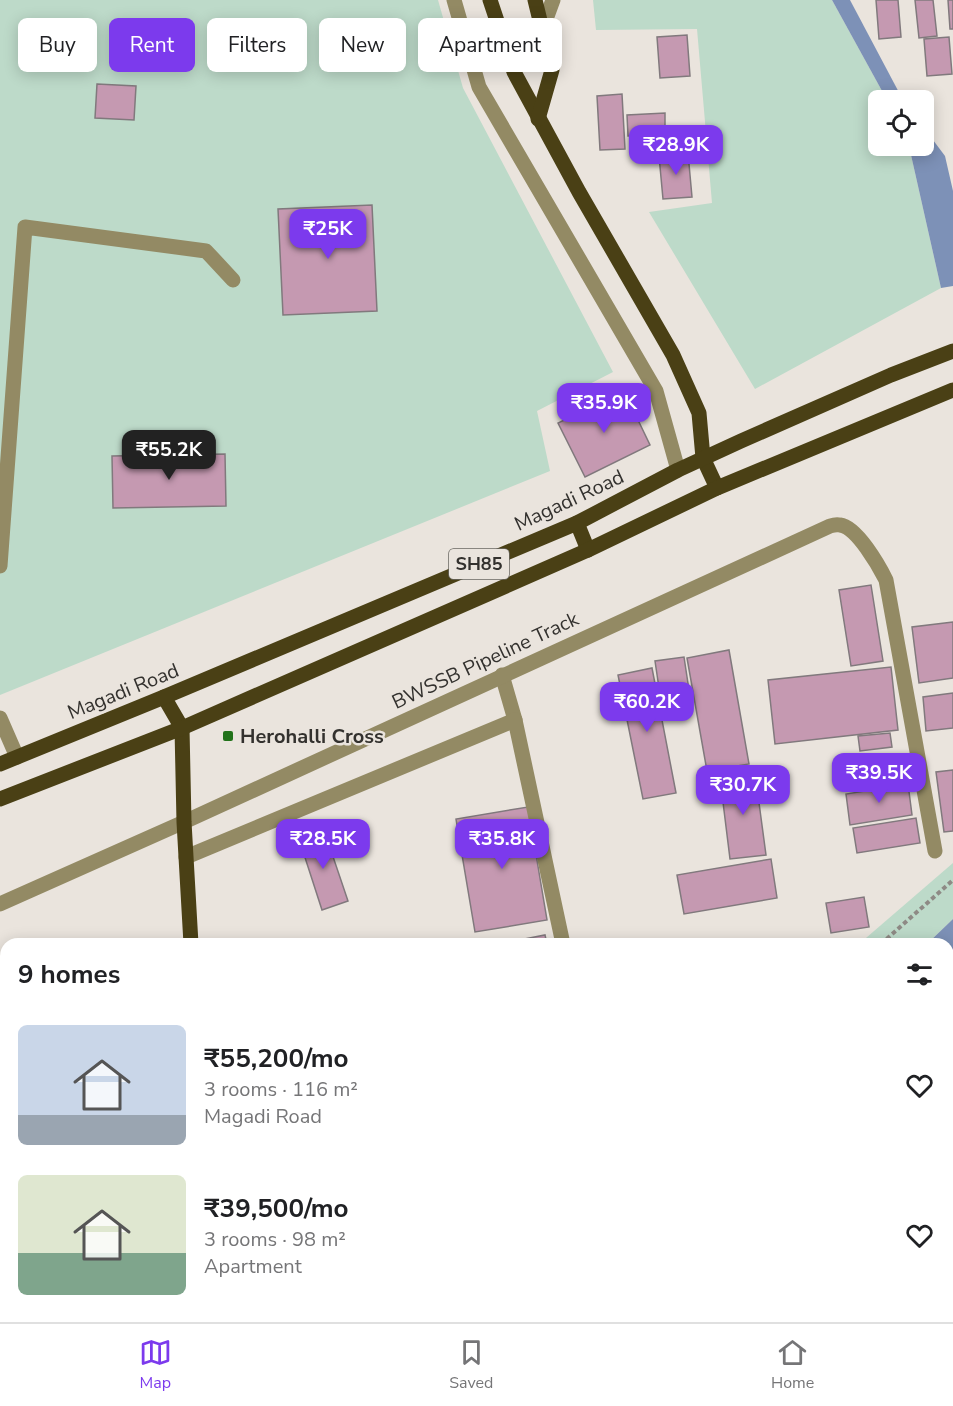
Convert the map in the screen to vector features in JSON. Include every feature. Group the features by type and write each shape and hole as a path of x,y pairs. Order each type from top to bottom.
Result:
{"main road":[{"path":"490,0 514,72 538,119 673,355 699,413 703,458 717,488"},
{"path":"536,0 540,18"},
{"path":"538,119 551,72"},
{"name":"Magadi Road","path":"0,764 577,522 703,458 891,375 953,351"},
{"name":"SH85","path":"0,799 182,728 588,550 717,488 953,390"},
{"path":"577,522 588,550"},
{"path":"164,697 182,728 184,822 191,938"}],"street":[{"path":"454,0 479,87 656,391 678,470"},
{"path":"546,18 553,0"},
{"path":"0,566 25,227 206,251 233,280"},
{"name":"BWSSB Pipeline Track","path":"0,904 830,526 840,524 853,532 878,563 886,580 935,851"},
{"path":"502,675 515,720 562,938"},
{"path":"0,718 17,757"},
{"path":"186,857 515,720"}],"path":[{"path":"888,938 953,880"}],"green space":[{"path":"0,0 438,0 443,18 418,18 418,72 458,72 463,88 613,372 537,411 550,471 0,695"},
{"path":"593,0 832,0 882,90 868,90 868,156 911,156 941,288 755,389 649,212 712,203 697,29 596,30"},
{"path":"953,863 953,919 933,938 866,938"}],"water":[{"path":"832,0 850,0 898,90 882,90"},
{"path":"934,141 945,156 953,191 953,286 941,288 911,156 934,156"},
{"path":"953,919 953,938 933,938"}],"building":[{"path":"876,0 898,0 901,37 879,39"},
{"path":"915,0 933,0 937,36 919,38"},
{"path":"948,0 953,0 953,29 950,29"},
{"path":"687,35 690,76 660,78 657,37"},
{"path":"949,37 952,74 927,76 924,39"},
{"path":"97,84 136,86 134,120 95,118"},
{"path":"622,94 625,149 600,150 597,96"},
{"path":"665,113 665,135 628,136 627,115"},
{"path":"688,153 692,197 663,199 659,156"},
{"path":"372,205 377,311 283,315 278,209"},
{"path":"624,391 650,445 585,477 558,423"},
{"path":"225,454 226,506 113,508 112,456"},
{"path":"871,585 883,661 851,666 839,590"},
{"path":"953,622 953,678 919,683 912,627"},
{"path":"729,650 749,764 707,771 687,658"},
{"path":"684,657 692,710 663,715 655,661"},
{"path":"891,667 898,730 775,744 768,680"},
{"path":"652,668 676,793 643,799 618,675"},
{"path":"953,693 953,728 926,731 923,697"},
{"path":"890,733 892,747 860,751 858,736"},
{"path":"953,770 953,831 944,832 936,772"},
{"path":"884,772 886,786 856,790 855,776"},
{"path":"755,773 766,855 730,859 720,778"},
{"path":"908,784 912,815 850,825 846,794"},
{"path":"528,807 547,920 475,932 456,819"},
{"path":"916,818 920,843 857,853 853,828"},
{"path":"324,830 348,901 322,910 299,839"},
{"path":"771,859 777,898 684,914 677,875"},
{"path":"864,897 869,927 831,933 826,903"},
{"path":"545,935 546,938 530,938"}],"place":[{"name":"Herohalli Cross","path":"228,736"}]}
